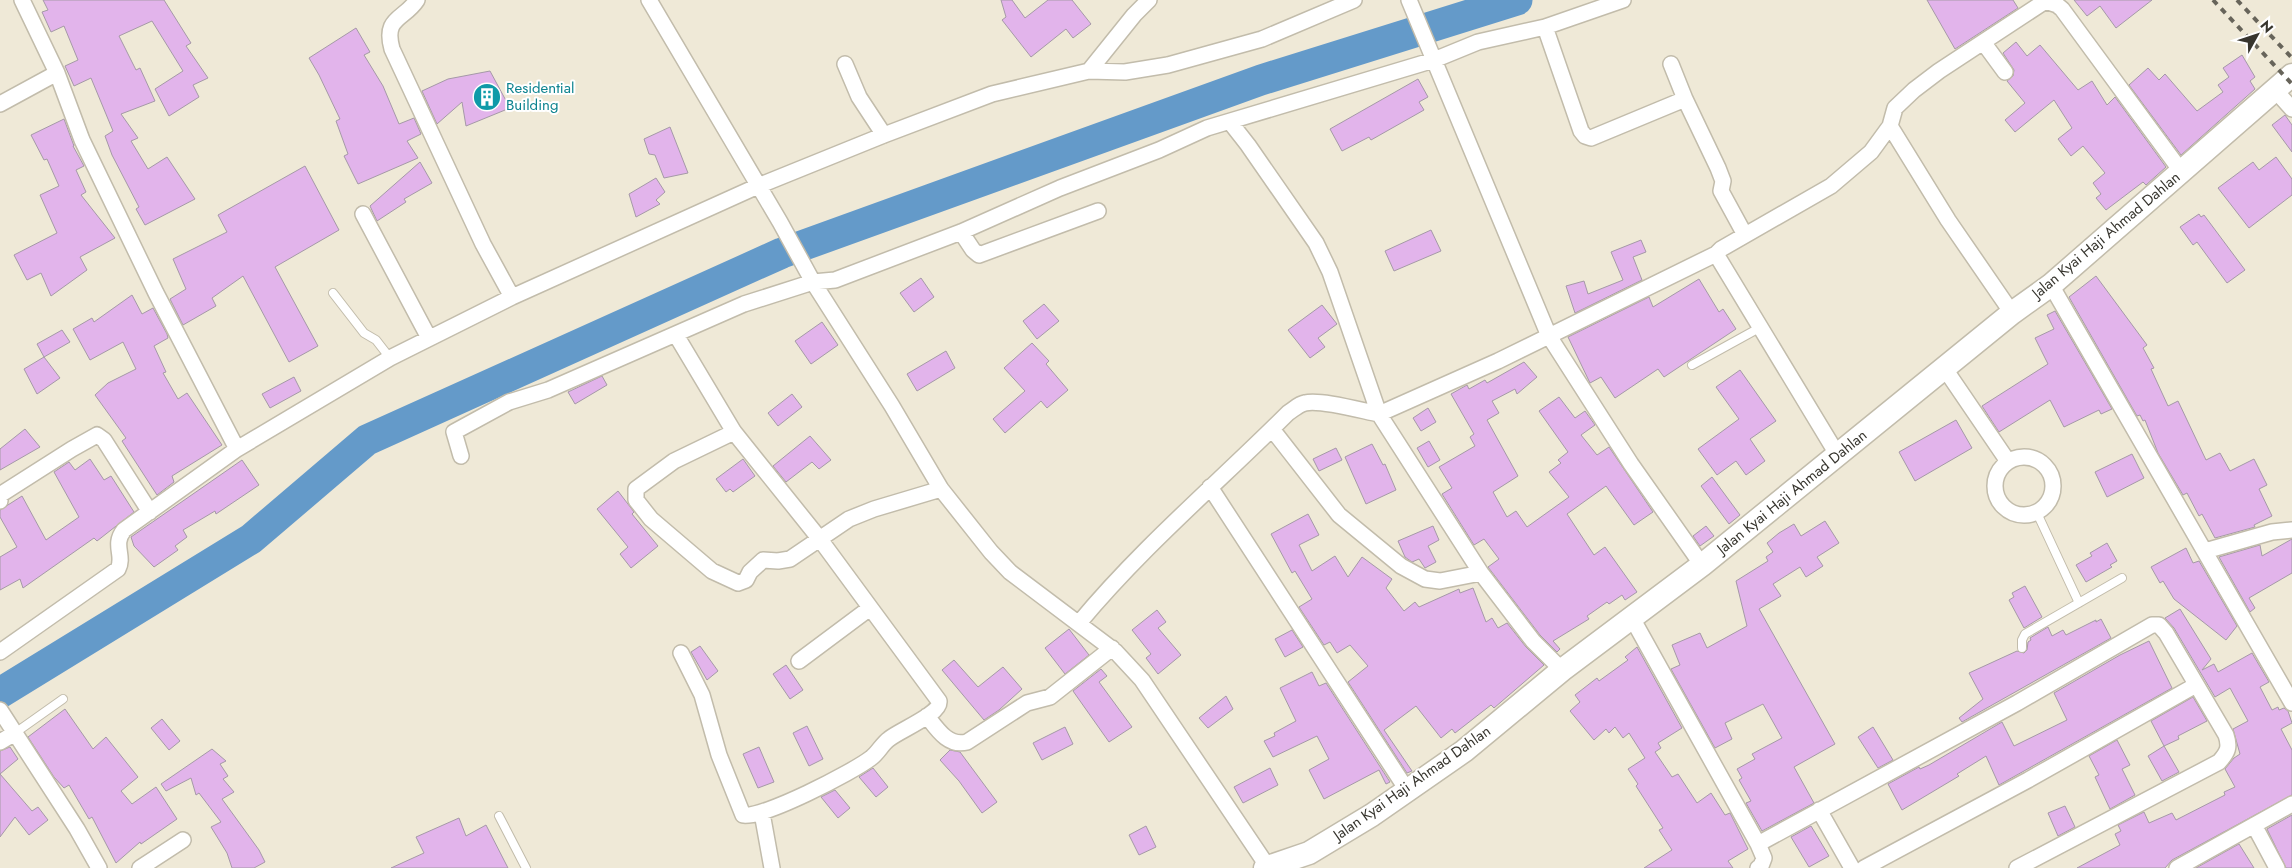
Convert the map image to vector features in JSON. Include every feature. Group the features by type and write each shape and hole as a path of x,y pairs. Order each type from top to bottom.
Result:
{"street":[{"path":"22,0 57,73 82,140 156,293 237,449"},
{"path":"417,0 391,26 392,49 482,244 512,297"},
{"path":"650,0 811,277 942,489 991,552 1010,572 1112,648 1142,680 1266,868"},
{"path":"1089,71 1134,15 1149,0"},
{"path":"0,652 118,569 120,563 118,540 120,535 237,449 390,358 512,297 758,186 992,94 1089,71 1125,72 1168,65 1262,39 1354,0"},
{"path":"462,456 454,437 454,432 509,402 548,390 744,304 811,277 834,280 960,232 1060,188 1159,150 1206,128 1230,122 1478,42 1545,27 1623,0"},
{"path":"1079,622 1152,541 1288,413 1307,402 1379,414 1498,361 1716,254 1721,249 1831,186 1871,152 1890,126 1895,108 1914,90 2043,1 2057,5 2062,9 2181,171"},
{"path":"1411,4 1549,336 1632,464 1702,565"},
{"path":"1545,27 1581,131 1585,136 1591,138 1686,99"},
{"path":"1983,42 2005,72"},
{"path":"845,64 859,97 884,135"},
{"path":"1671,64 1722,178 1721,191 1745,235"},
{"path":"0,104 57,73"},
{"name":"Jalan Kyai Haji Ahmad Dahlan","path":"1266,868 1309,853 1372,815 1464,751 1562,670 1702,565 1837,454 1945,370 2012,312 2051,285 2292,74"},
{"path":"2274,89 2292,109"},
{"path":"1230,122 1316,243 1330,272 1379,414 1482,573 1533,641 1562,670"},
{"path":"1890,126 1948,220 2012,312"},
{"path":"960,232 979,255 1098,212"},
{"path":"362,214 429,338"},
{"path":"1716,254 1837,454"},
{"path":"2051,285 2292,703"},
{"path":"676,335 734,432 819,538 939,701 938,709 890,738 873,757 853,770 762,813 748,816 743,815 719,755 702,695 681,653"},
{"path":"1945,370 2007,460"},
{"path":"1272,429 1339,514 1401,566 1425,579 1440,581 1482,573"},
{"path":"734,432 674,461 636,489 635,494 641,509 690,555 712,571 738,584 746,580 750,572 763,560 778,561 790,559 849,519 874,509 942,489"},
{"path":"0,501 0,495 97,435 104,440 150,512"},
{"path":"2022,456 2035,458 2046,466 2052,477 2053,490 2048,502 2037,513 2026,515 2012,513 2001,505 1995,493 1994,480 2000,468 2007,460 2022,456"},
{"path":"1210,487 1408,790"},
{"path":"2205,551 2272,532 2292,530"},
{"path":"799,661 870,608"},
{"path":"1632,618 1758,844 1764,858 1762,866 1758,868"},
{"path":"1758,844 2017,703 2152,625 2159,625 2166,633 2228,740 2229,745 2226,754 2219,762 2024,866"},
{"path":"927,716 940,732 950,740 961,744 968,742 1028,703 1050,697 1112,648"},
{"path":"1864,868 2028,780 2196,685"},
{"path":"3,715 99,868"},
{"path":"0,742 15,733"},
{"path":"2186,866 2292,804"},
{"path":"1819,810 1852,868"},
{"path":"762,813 772,868"},
{"path":"2254,826 2277,868"},
{"path":"140,868 183,840"}],"lane":[{"path":"333,293 364,333 376,340 390,358"},
{"path":"1692,365 1761,327"},
{"path":"2037,513 2079,603"},
{"path":"2022,648 2022,640 2025,634 2122,578"},
{"path":"15,733 63,699"},
{"path":"499,816 526,868"}],"building":[{"path":"43,0 164,0 191,43 186,46 208,78 193,85 199,97 169,116 155,89 183,71 152,21 119,36 136,70 140,68 155,101 121,114 138,138 131,141 148,169 167,157 195,199 145,225 136,209 139,207 112,155 105,136 113,131 91,78 74,86 65,66 78,60 64,26 51,32 42,12 48,10"},
{"path":"1001,0 1012,0 1025,18 1048,0 1072,0 1091,24 1073,38 1066,29 1031,57 1002,20 1006,17"},
{"path":"1927,0 2013,0 2018,8 1955,49"},
{"path":"2074,0 2152,0 2116,28 2100,6 2087,16"},
{"path":"356,28 370,52 364,55 383,86 399,124 414,118 421,134 407,141 418,158 358,184 344,156 348,154 336,121 340,119 309,58"},
{"path":"2016,42 2027,56 2040,45 2078,90 2092,81 2107,105 2115,97 2166,167 2146,185 2143,182 2106,210 2096,198 2101,194 2093,183 2105,173 2083,146 2071,156 2058,139 2072,128 2054,100 2015,132 2005,120 2025,103 2007,81 2013,76 2014,70 2003,53"},
{"path":"2242,55 2255,77 2250,81 2255,89 2181,155 2129,85 2148,68 2159,80 2165,74 2197,111 2223,92 2218,85 2229,77 2223,68"},
{"path":"490,71 510,108 466,126 462,102 437,124 422,91 448,79"},
{"path":"1418,79 1428,97 1419,102 1424,110 1371,140 1369,137 1342,151 1330,129"},
{"path":"2285,115 2292,125 2292,152 2272,125"},
{"path":"64,119 73,146 84,166 76,170 86,192 81,195 115,238 80,257 87,270 51,296 41,273 27,280 14,255 57,233 40,195 59,186 47,159 44,160 31,135"},
{"path":"670,127 688,173 664,178 655,155 649,154 644,139"},
{"path":"2276,157 2292,179 2292,195 2249,228 2218,188 2253,162 2259,170"},
{"path":"420,162 432,183 404,199 406,202 377,221 370,206"},
{"path":"305,166 339,230 275,267 318,346 289,362 243,276 212,298 216,306 183,325 170,299 186,289 173,259 227,232 218,215"},
{"path":"656,178 665,192 656,200 660,204 636,217 629,194"},
{"path":"2199,214 2201,217 2204,215 2245,270 2227,283 2197,242 2193,245 2180,227"},
{"path":"1431,230 1441,251 1394,271 1385,251"},
{"path":"1641,240 1646,252 1633,257 1642,280 1575,313 1566,286 1584,281 1588,294 1623,280 1611,252"},
{"path":"2096,276 2147,345 2143,348 2154,368 2151,369 2168,406 2178,401 2206,460 2220,453 2230,471 2254,459 2267,485 2259,489 2272,516 2254,525 2255,527 2215,538 2202,514 2199,516 2187,493 2183,495 2158,453 2145,420 2143,421 2140,415 2137,416 2069,297"},
{"path":"921,278 934,297 914,312 900,293"},
{"path":"1699,279 1719,312 1723,309 1736,329 1664,377 1658,369 1615,398 1601,377 1590,383 1568,337 1649,297 1653,307"},
{"path":"132,295 142,314 153,308 167,334 168,338 154,346 166,372 163,373 178,399 187,393 222,445 172,476 174,482 157,495 122,441 126,438 95,395 108,383 136,369 123,342 90,360 73,329 92,318 94,322"},
{"path":"1044,304 1059,321 1037,339 1023,321"},
{"path":"1322,305 1337,324 1318,338 1325,347 1310,358 1288,330"},
{"path":"2055,311 2112,409 2101,414 2099,410 2064,427 2050,400 1999,432 1982,406 2048,364 2035,338 2054,329 2047,315"},
{"path":"822,322 838,345 811,364 795,341"},
{"path":"62,330 70,342 44,357 37,344"},
{"path":"1032,343 1049,361 1046,364 1068,390 1047,408 1041,401 1005,433 993,419 1025,391 1004,368"},
{"path":"946,351 955,368 917,391 907,374"},
{"path":"44,357 60,378 37,394 24,369"},
{"path":"1524,362 1537,377 1517,394 1515,389 1492,401 1499,413 1487,420 1518,476 1493,492 1507,517 1516,511 1527,527 1569,497 1549,472 1561,463 1558,460 1568,452 1539,411 1559,397 1575,418 1585,411 1595,425 1581,435 1597,455 1609,447 1653,512 1634,525 1606,486 1567,514 1594,555 1605,547 1637,592 1625,600 1622,595 1609,604 1607,602 1587,616 1589,619 1553,641 1560,649 1557,652 1540,635 1488,567 1499,559 1484,539 1474,545 1442,494 1452,488 1439,467 1475,446 1470,437 1474,434 1451,394 1467,385 1469,389 1485,380 1487,383"},
{"path":"1740,370 1776,421 1750,439 1765,461 1746,475 1736,461 1717,475 1698,449 1739,419 1716,387"},
{"path":"602,376 607,385 575,404 568,392"},
{"path":"294,377 301,391 270,408 262,394"},
{"path":"792,394 802,407 778,426 768,413"},
{"path":"1428,408 1436,422 1421,431 1413,418"},
{"path":"1956,420 1972,448 1915,481 1899,452"},
{"path":"25,429 40,447 0,470 0,449"},
{"path":"810,436 831,460 819,469 812,462 786,482 773,466"},
{"path":"1429,441 1440,460 1428,467 1417,448"},
{"path":"1372,444 1383,465 1385,464 1396,490 1366,504 1345,457"},
{"path":"1336,448 1342,460 1319,471 1313,459"},
{"path":"2132,454 2144,478 2107,497 2095,472"},
{"path":"90,459 104,480 111,476 134,512 97,541 94,538 23,588 20,579 0,590 0,557 17,547 0,517 0,510 22,496 46,540 79,517 54,472 69,462 75,470"},
{"path":"743,459 755,476 733,492 730,489 726,492 716,479"},
{"path":"242,460 259,485 216,514 215,511 183,530 187,537 175,546 178,550 154,567 134,546 131,537"},
{"path":"1712,477 1740,515 1729,524 1701,486"},
{"path":"618,491 634,512 632,514 658,546 631,568 620,554 628,547 597,509"},
{"path":"1308,514 1319,535 1299,545 1312,571 1335,556 1348,577 1362,557 1392,579 1386,588 1404,611 1415,602 1419,607 1459,589 1460,593 1473,588 1486,622 1492,618 1498,628 1507,623 1526,647 1544,665 1494,708 1491,705 1455,733 1452,729 1441,738 1416,706 1384,730 1412,771 1407,773 1348,682 1368,666 1350,645 1337,653 1330,642 1324,645 1299,607 1312,599 1295,571 1292,573 1271,534"},
{"path":"1825,521 1839,543 1817,557 1823,566 1806,577 1800,567 1773,584 1781,596 1759,609 1835,744 1794,767 1814,803 1762,831 1746,803 1751,801 1739,780 1742,778 1737,769 1755,759 1752,754 1782,738 1763,704 1725,723 1732,739 1715,748 1671,669 1680,665 1672,645 1700,633 1707,648 1747,626 1736,581 1768,561 1766,557 1773,552 1767,543 1779,533 1794,524 1801,536"},
{"path":"1433,526 1439,540 1428,546 1436,562 1425,568 1419,559 1412,562 1405,557 1398,541"},
{"path":"1706,526 1714,536 1700,546 1693,536"},
{"path":"2292,539 2292,573 2249,598 2255,608 2250,612 2219,557 2260,545 2262,556"},
{"path":"2107,543 2117,561 2110,565 2112,567 2086,582 2076,565 2092,556 2090,553"},
{"path":"2186,548 2193,563 2199,561 2237,626 2226,640 2174,599 2163,581 2160,583 2151,567"},
{"path":"2025,586 2042,617 2024,628 2009,600 2014,597 2012,593"},
{"path":"2180,609 2211,659 2202,670 2214,664 2218,672 2252,653 2269,682 2260,687 2272,710 2278,707 2279,710 2284,708 2288,711 2292,723 2281,729 2292,750 2292,795 2172,860 2165,868 2077,868 2120,845 2115,834 2121,831 2118,825 2144,812 2149,823 2172,813 2176,820 2225,795 2224,792 2235,787 2225,769 2240,754 2233,729 2248,721 2230,688 2215,697 2174,628 2165,618"},
{"path":"1157,610 1166,622 1158,628 1181,655 1158,674 1146,658 1151,654 1132,630"},
{"path":"2101,619 2111,638 1962,722 1959,718 1983,699 1969,673 2017,651 2024,653 2027,650 2028,642 2031,640 2030,638 2048,627 2052,636 2063,630 2066,635"},
{"path":"1069,629 1089,655 1065,674 1045,648"},
{"path":"1292,630 1303,647 1285,657 1275,639"},
{"path":"2149,641 2172,688 1999,785 1986,756 1957,774 1959,776 1902,810 1888,784 1919,767 1920,769 1929,765 2002,722 2014,746 2067,720 2054,693 2120,655"},
{"path":"700,646 718,671 707,680 691,652"},
{"path":"1637,647 1682,728 1658,743 1661,748 1655,752 1672,777 1678,774 1697,803 1711,793 1725,815 1730,813 1748,849 1728,861 1733,868 1644,868 1672,850 1659,830 1663,828 1636,786 1638,784 1628,769 1645,758 1629,733 1623,738 1615,727 1609,733 1606,729 1594,740 1570,711 1580,702 1575,695 1597,678 1599,681 1628,660 1625,657"},
{"path":"954,660 978,687 1003,667 1022,689 999,710 984,720 942,670"},
{"path":"786,665 803,690 790,699 773,674"},
{"path":"1101,669 1107,676 1099,682 1132,727 1109,742 1073,691"},
{"path":"1312,672 1319,686 1326,683 1390,782 1386,784 1379,770 1324,799 1309,770 1329,759 1317,736 1273,757 1264,741 1275,736 1274,733 1296,721 1280,688"},
{"path":"1226,696 1233,709 1208,728 1199,718"},
{"path":"2193,697 2207,721 2178,736 2179,739 2164,746 2151,721"},
{"path":"65,709 93,749 106,737 138,777 121,791 132,804 156,787 177,819 141,844 140,842 116,863 92,817 89,819 69,785 64,788 54,777 28,737"},
{"path":"162,719 180,741 169,750 151,728"},
{"path":"807,726 823,759 809,766 793,733"},
{"path":"1065,727 1073,744 1042,760 1033,743"},
{"path":"1873,727 1893,760 1878,768 1858,737"},
{"path":"2117,740 2130,765 2122,769 2135,795 2110,809 2095,777 2099,775 2089,756"},
{"path":"2164,746 2179,772 2162,781 2148,756"},
{"path":"10,747 18,759 0,774 0,751"},
{"path":"759,747 774,782 758,788 743,754"},
{"path":"212,749 226,761 220,764 228,776 223,779 234,792 222,799 259,850 265,862 254,868 232,868 227,853 211,827 221,822 199,793 196,795 191,778 166,791 161,784"},
{"path":"950,750 960,752 997,802 982,813 959,781 940,760"},
{"path":"873,768 888,787 876,797 859,777"},
{"path":"1270,768 1278,785 1243,803 1234,787"},
{"path":"0,774 32,811 38,807 48,820 29,835 15,817 0,837"},
{"path":"835,790 850,808 838,818 821,797"},
{"path":"2065,806 2075,827 2058,836 2048,813"},
{"path":"2292,815 2292,868 2286,868 2267,829"},
{"path":"459,818 466,836 486,825 508,868 391,868 424,853 416,837"},
{"path":"1146,826 1156,847 1139,855 1129,835"},
{"path":"1811,826 1829,856 1809,867 1791,837"},
{"path":"2239,844 2254,868 2196,868"}],"waterway":[{"path":"0,693 251,539 367,440 782,253 1261,80 1517,0"}],"railway":[{"path":"2213,0 2292,84"},
{"path":"2237,0 2292,58"}],"place":[{"name":"Residential Building","path":"487,97"}]}
